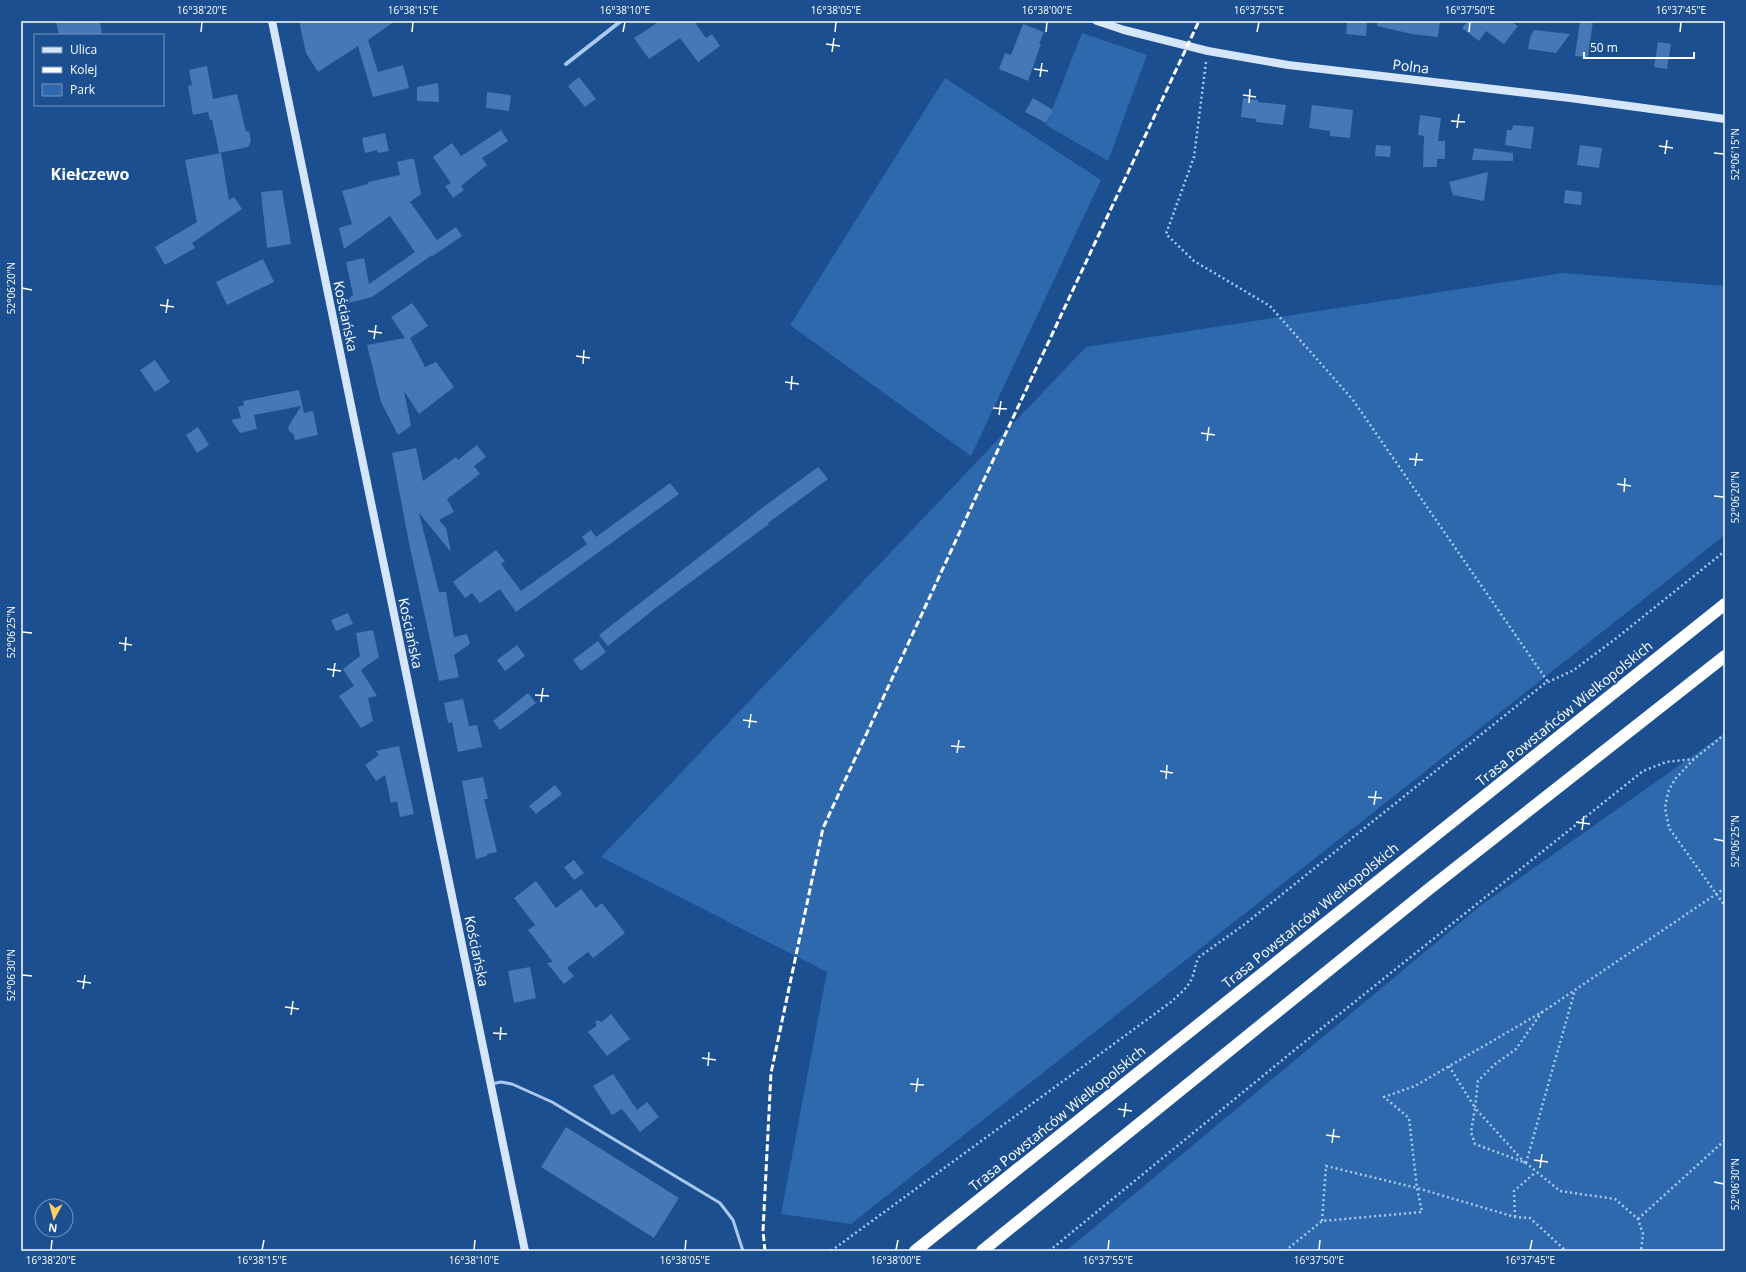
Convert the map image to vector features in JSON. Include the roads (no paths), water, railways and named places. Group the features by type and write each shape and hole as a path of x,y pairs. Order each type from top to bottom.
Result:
{"highway":[{"name":"Trasa Powstańców Wielkopolskich","path":"915,1251 1725,604"},
{"path":"982,1251 1417,899 1725,656"}],"street":[{"name":"Kościańska","path":"272,21 525,1251"},
{"path":"566,64 620,21"},
{"name":"Polna","path":"1097,21 1124,30 1208,52 1288,64 1725,119"}],"lane":[{"path":"491,1084 501,1082 512,1084 552,1102 720,1203 733,1220 742,1251"}],"railway":[{"path":"765,1251 763,1231 771,1073 823,828 981,486 1199,21"}],"district":[{"name":"Kiełczewo","path":"90,174"}]}
